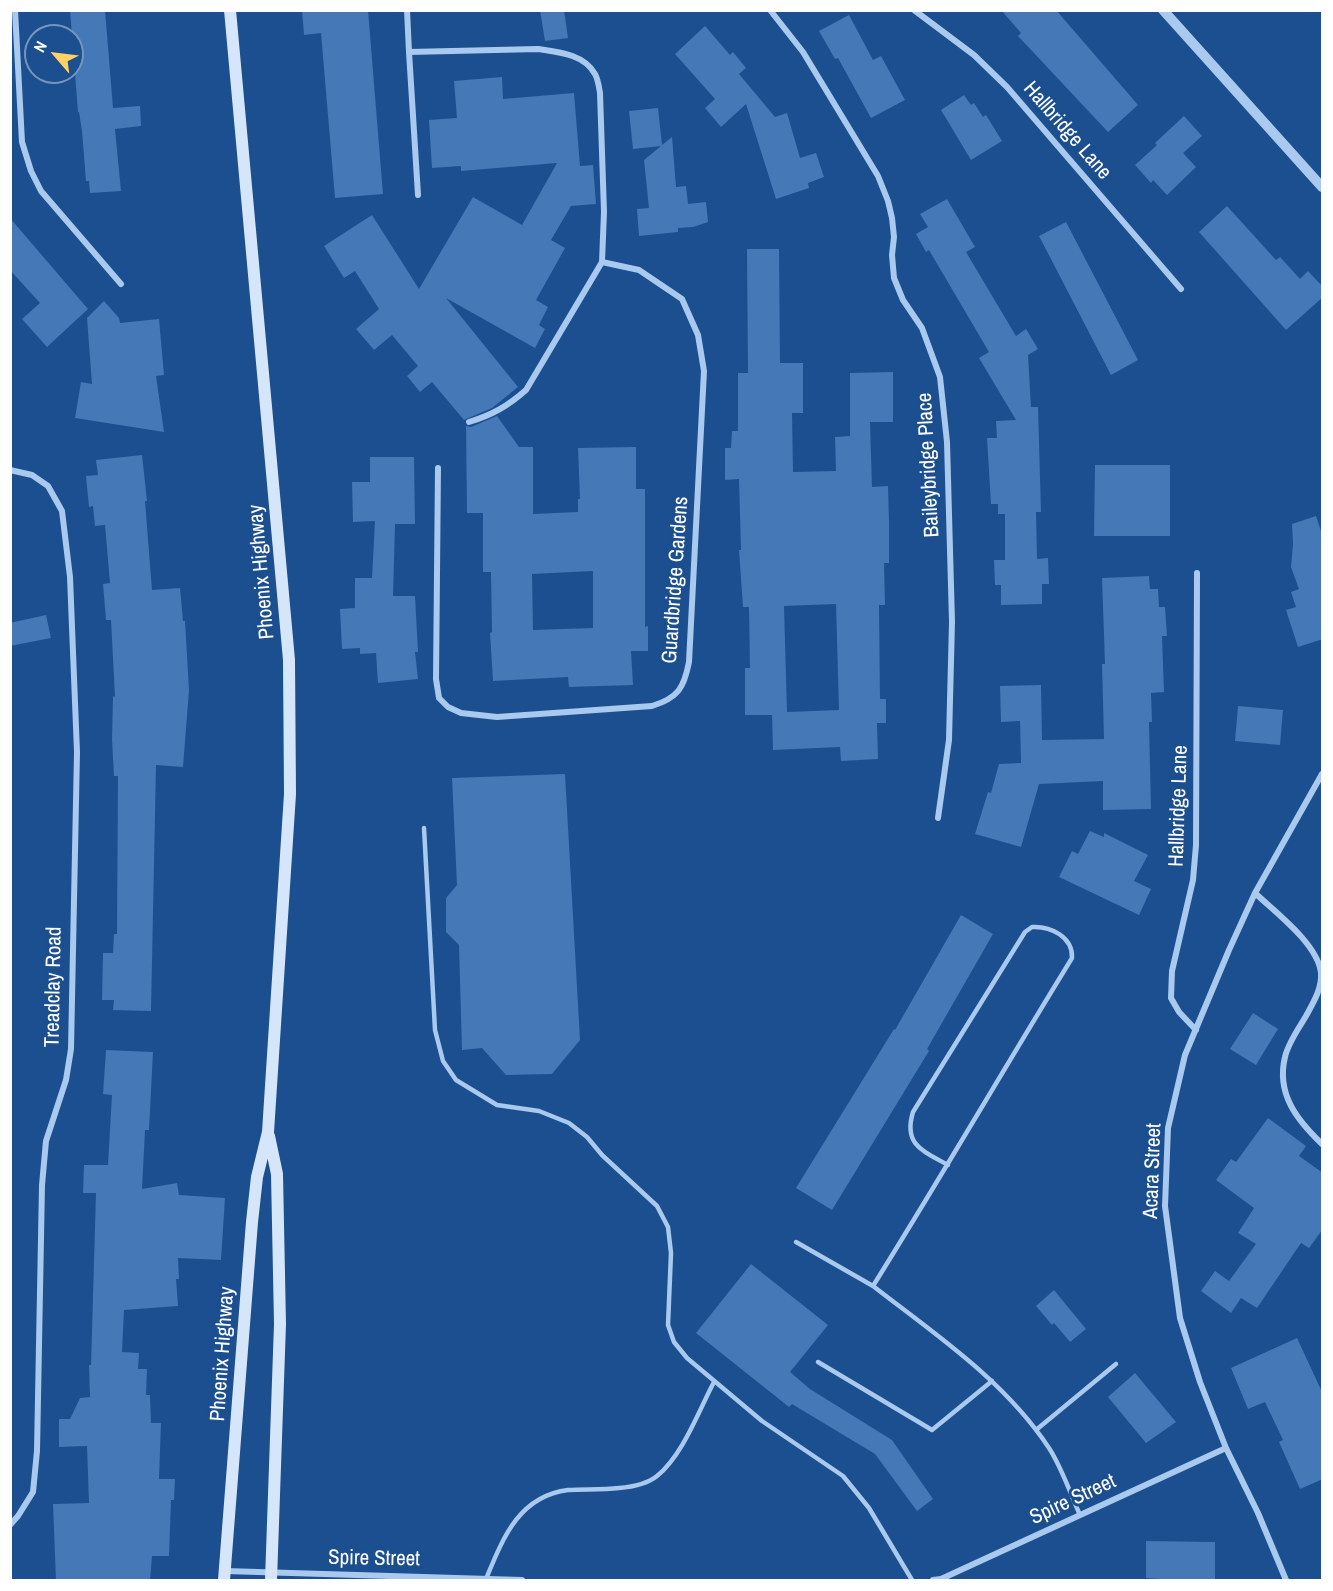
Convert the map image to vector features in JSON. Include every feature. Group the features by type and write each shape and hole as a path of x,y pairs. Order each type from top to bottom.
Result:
{"main road":[{"name":"Phoenix Highway","path":"225,1576 252,1222 257,1177 268,1132 290,794 289,660 230,10"},
{"name":"Phoenix Highway","path":"268,1132 277,1174 280,1324 272,1577"}],"street":[{"path":"15,10 22,142 31,171 41,191 121,284"},
{"path":"407,10 418,195"},
{"name":"Baileybridge Place","path":"770,10 803,52 878,176 892,218 894,278 903,300 922,328 940,377 947,442 952,622 949,740 938,818"},
{"name":"Hallbridge Lane","path":"914,10 974,56 1007,87 1181,289"},
{"path":"1163,10 1323,188"},
{"path":"409,52 538,49 558,52 582,60 596,75 600,93 602,262 526,390 510,404 490,415 469,422"},
{"name":"Guardbridge Gardens","path":"438,468 436,679 439,698 448,707 461,713 496,717 652,706 669,701 685,683 689,662 703,362 698,334 682,299 639,270 602,262"},
{"name":"Treadclay Road","path":"10,470 32,475 48,486 62,511 70,576 77,752 70,1049 66,1080 46,1141 42,1185 37,1451 33,1491 10,1525"},
{"name":"Hallbridge Lane","path":"1196,1030 1179,1012 1171,998 1172,971 1193,880 1196,845 1197,573"},
{"name":"Acara Street","path":"1286,1581 1258,1513 1226,1448 1200,1382 1180,1318 1165,1206 1168,1128 1185,1055 1255,893 1323,774"},
{"path":"1255,893 1304,939 1314,954 1322,973 1317,996 1285,1056 1282,1082 1288,1104 1297,1118 1323,1144"},
{"name":"Spire Street","path":"933,1581 1226,1448"},
{"name":"Spire Street","path":"225,1576 522,1581"}],"lane":[{"path":"424,828 435,1030 443,1061 456,1080 497,1105 539,1111 569,1123 587,1137 602,1155 657,1206 668,1227 671,1253 668,1325 674,1342 687,1358 762,1421 843,1476 869,1508 912,1581"},
{"path":"873,1286 948,1165 983,1103 1072,958 1073,950 1068,940 1049,930 1032,927 1026,932 913,1112 909,1131 915,1144 948,1165"},
{"path":"796,1242 873,1286 992,1381 1022,1412 1050,1450 1080,1515"},
{"path":"818,1362 932,1430 992,1381"},
{"path":"1036,1430 1116,1364"},
{"path":"486,1579 500,1544 516,1519 539,1498 567,1491 636,1486 657,1477 687,1435 714,1382"}],"building":[{"path":"70,10 105,10 113,108 140,106 141,126 115,129 121,191 90,193 89,181 86,181 76,84 84,84 84,24 71,24"},
{"path":"302,10 368,10 383,194 335,198 321,33 304,35"},
{"path":"540,10 564,10 568,38 545,41"},
{"path":"1001,10 1056,10 1138,105 1108,132 1018,36 1021,33"},
{"path":"849,15 873,60 881,56 905,100 871,118 838,58 835,59 819,31"},
{"path":"705,26 730,55 733,52 746,68 739,74 775,117 787,113 800,158 816,153 824,177 808,183 809,188 776,199 746,104 721,127 705,108 715,99 675,54"},
{"path":"502,77 503,99 574,93 580,166 593,165 596,204 571,206 551,240 565,248 536,300 548,307 539,325 545,329 535,348 446,298 518,387 492,408 464,420 432,382 420,392 407,376 418,366 392,335 374,350 356,329 379,309 355,271 344,278 324,246 372,215 419,289 473,197 522,225 557,163 461,171 461,166 432,168 429,120 457,118 454,81"},
{"path":"964,95 971,105 974,103 983,117 986,115 1002,141 971,160 941,110"},
{"path":"658,108 662,145 672,137 676,187 686,186 688,204 706,202 708,222 693,227 678,228 678,232 639,236 637,209 649,208 644,160 661,146 633,149 629,111"},
{"path":"1184,116 1202,136 1183,153 1196,167 1167,195 1153,180 1151,183 1135,165"},
{"path":"947,199 975,247 966,252 1016,336 1026,329 1038,349 1028,355 1031,407 1038,407 1041,512 1036,512 1037,559 1048,558 1049,584 1042,584 1042,604 1001,605 1001,585 995,585 994,560 1005,560 1005,514 998,514 998,504 991,504 987,438 997,438 996,421 1016,420 979,358 989,352 929,250 926,252 916,234 928,227 920,214"},
{"path":"1227,206 1276,260 1280,257 1300,279 1308,271 1323,287 1323,297 1286,330 1199,232"},
{"path":"10,218 88,309 47,347 22,319 40,303 10,270"},
{"path":"1066,222 1138,360 1111,375 1039,236"},
{"path":"747,249 779,249 780,363 803,363 803,413 792,413 793,472 836,471 835,437 850,436 850,373 893,372 893,422 870,422 872,487 888,486 889,522 889,563 884,563 885,605 879,605 880,699 886,699 886,723 877,723 878,759 841,761 840,747 773,750 772,715 745,715 745,668 750,668 749,607 743,607 739,550 741,550 739,479 725,480 725,448 731,448 732,431 738,431 738,373 748,373","holes":["836,604 839,710 787,712 784,606"]},
{"path":"104,301 119,318 120,323 159,319 164,375 156,376 164,432 75,418 81,382 92,384 87,318"},
{"path":"497,416 519,447 533,447 533,514 578,512 578,499 580,499 578,448 636,447 636,489 645,489 645,627 648,626 648,651 631,651 633,685 569,687 568,677 493,681 490,633 492,632 491,572 483,572 483,513 467,513 466,426 471,427","holes":["593,571 593,628 533,630 532,574"]},
{"path":"142,455 152,590 180,588 183,621 185,621 189,690 183,767 156,765 151,1011 113,1010 114,1000 102,1000 103,953 113,953 114,934 117,934 118,776 114,776 112,740 113,696 115,697 111,620 106,620 103,584 110,583 105,525 95,526 93,506 89,507 86,476 98,475 96,460"},
{"path":"370,457 414,457 415,524 395,524 393,596 415,596 418,652 415,652 418,679 378,683 376,653 360,654 360,648 342,649 340,609 355,608 355,578 372,578 375,521 353,522 352,482 370,482"},
{"path":"1095,465 1170,465 1170,536 1094,536"},
{"path":"1316,516 1323,537 1323,639 1298,647 1286,610 1296,607 1291,592 1299,589 1291,567 1292,524"},
{"path":"1149,576 1150,589 1158,589 1159,607 1165,607 1167,636 1162,636 1164,692 1151,693 1152,722 1149,722 1151,809 1103,810 1103,781 1039,784 1021,847 975,834 988,792 991,793 999,764 1021,763 1020,721 1001,722 1000,686 1041,685 1042,740 1104,739 1102,664 1105,664 1102,578"},
{"path":"46,615 51,638 10,646 10,623"},
{"path":"1238,706 1283,710 1280,745 1235,741"},
{"path":"565,774 580,1040 552,1074 506,1075 482,1048 462,1050 459,945 446,932 446,898 457,885 452,778"},
{"path":"1090,831 1104,837 1104,833 1148,855 1134,881 1151,889 1139,915 1059,877 1072,851 1078,854"},
{"path":"961,915 993,934 927,1049 929,1051 832,1210 796,1188 895,1030"},
{"path":"1253,1013 1278,1029 1256,1065 1230,1049"},
{"path":"106,1050 153,1052 149,1130 145,1130 142,1189 177,1183 179,1195 225,1198 221,1260 178,1258 179,1279 176,1279 178,1306 124,1310 122,1352 139,1353 138,1369 147,1369 146,1395 150,1395 151,1423 161,1423 159,1479 175,1479 174,1500 171,1500 169,1556 152,1556 150,1581 56,1581 53,1504 89,1503 87,1446 59,1447 59,1419 70,1419 80,1398 90,1397 89,1365 91,1365 96,1193 83,1193 84,1165 108,1165 112,1095 103,1094"},
{"path":"1268,1118 1306,1146 1299,1156 1323,1173 1323,1229 1309,1248 1301,1243 1257,1308 1241,1298 1231,1313 1201,1291 1215,1271 1229,1281 1256,1244 1238,1233 1254,1208 1216,1180 1231,1159 1236,1162"},
{"path":"751,1264 828,1325 790,1372 810,1389 892,1440 933,1499 917,1511 875,1454 792,1404 789,1407 696,1333"},
{"path":"1054,1290 1086,1329 1070,1342 1036,1306"},
{"path":"1297,1338 1323,1394 1323,1479 1300,1489 1279,1442 1283,1440 1265,1402 1248,1409 1231,1368"},
{"path":"1135,1373 1176,1422 1146,1443 1108,1397"},
{"path":"1146,1541 1215,1542 1215,1581 1160,1581 1160,1579 1146,1578"}]}
